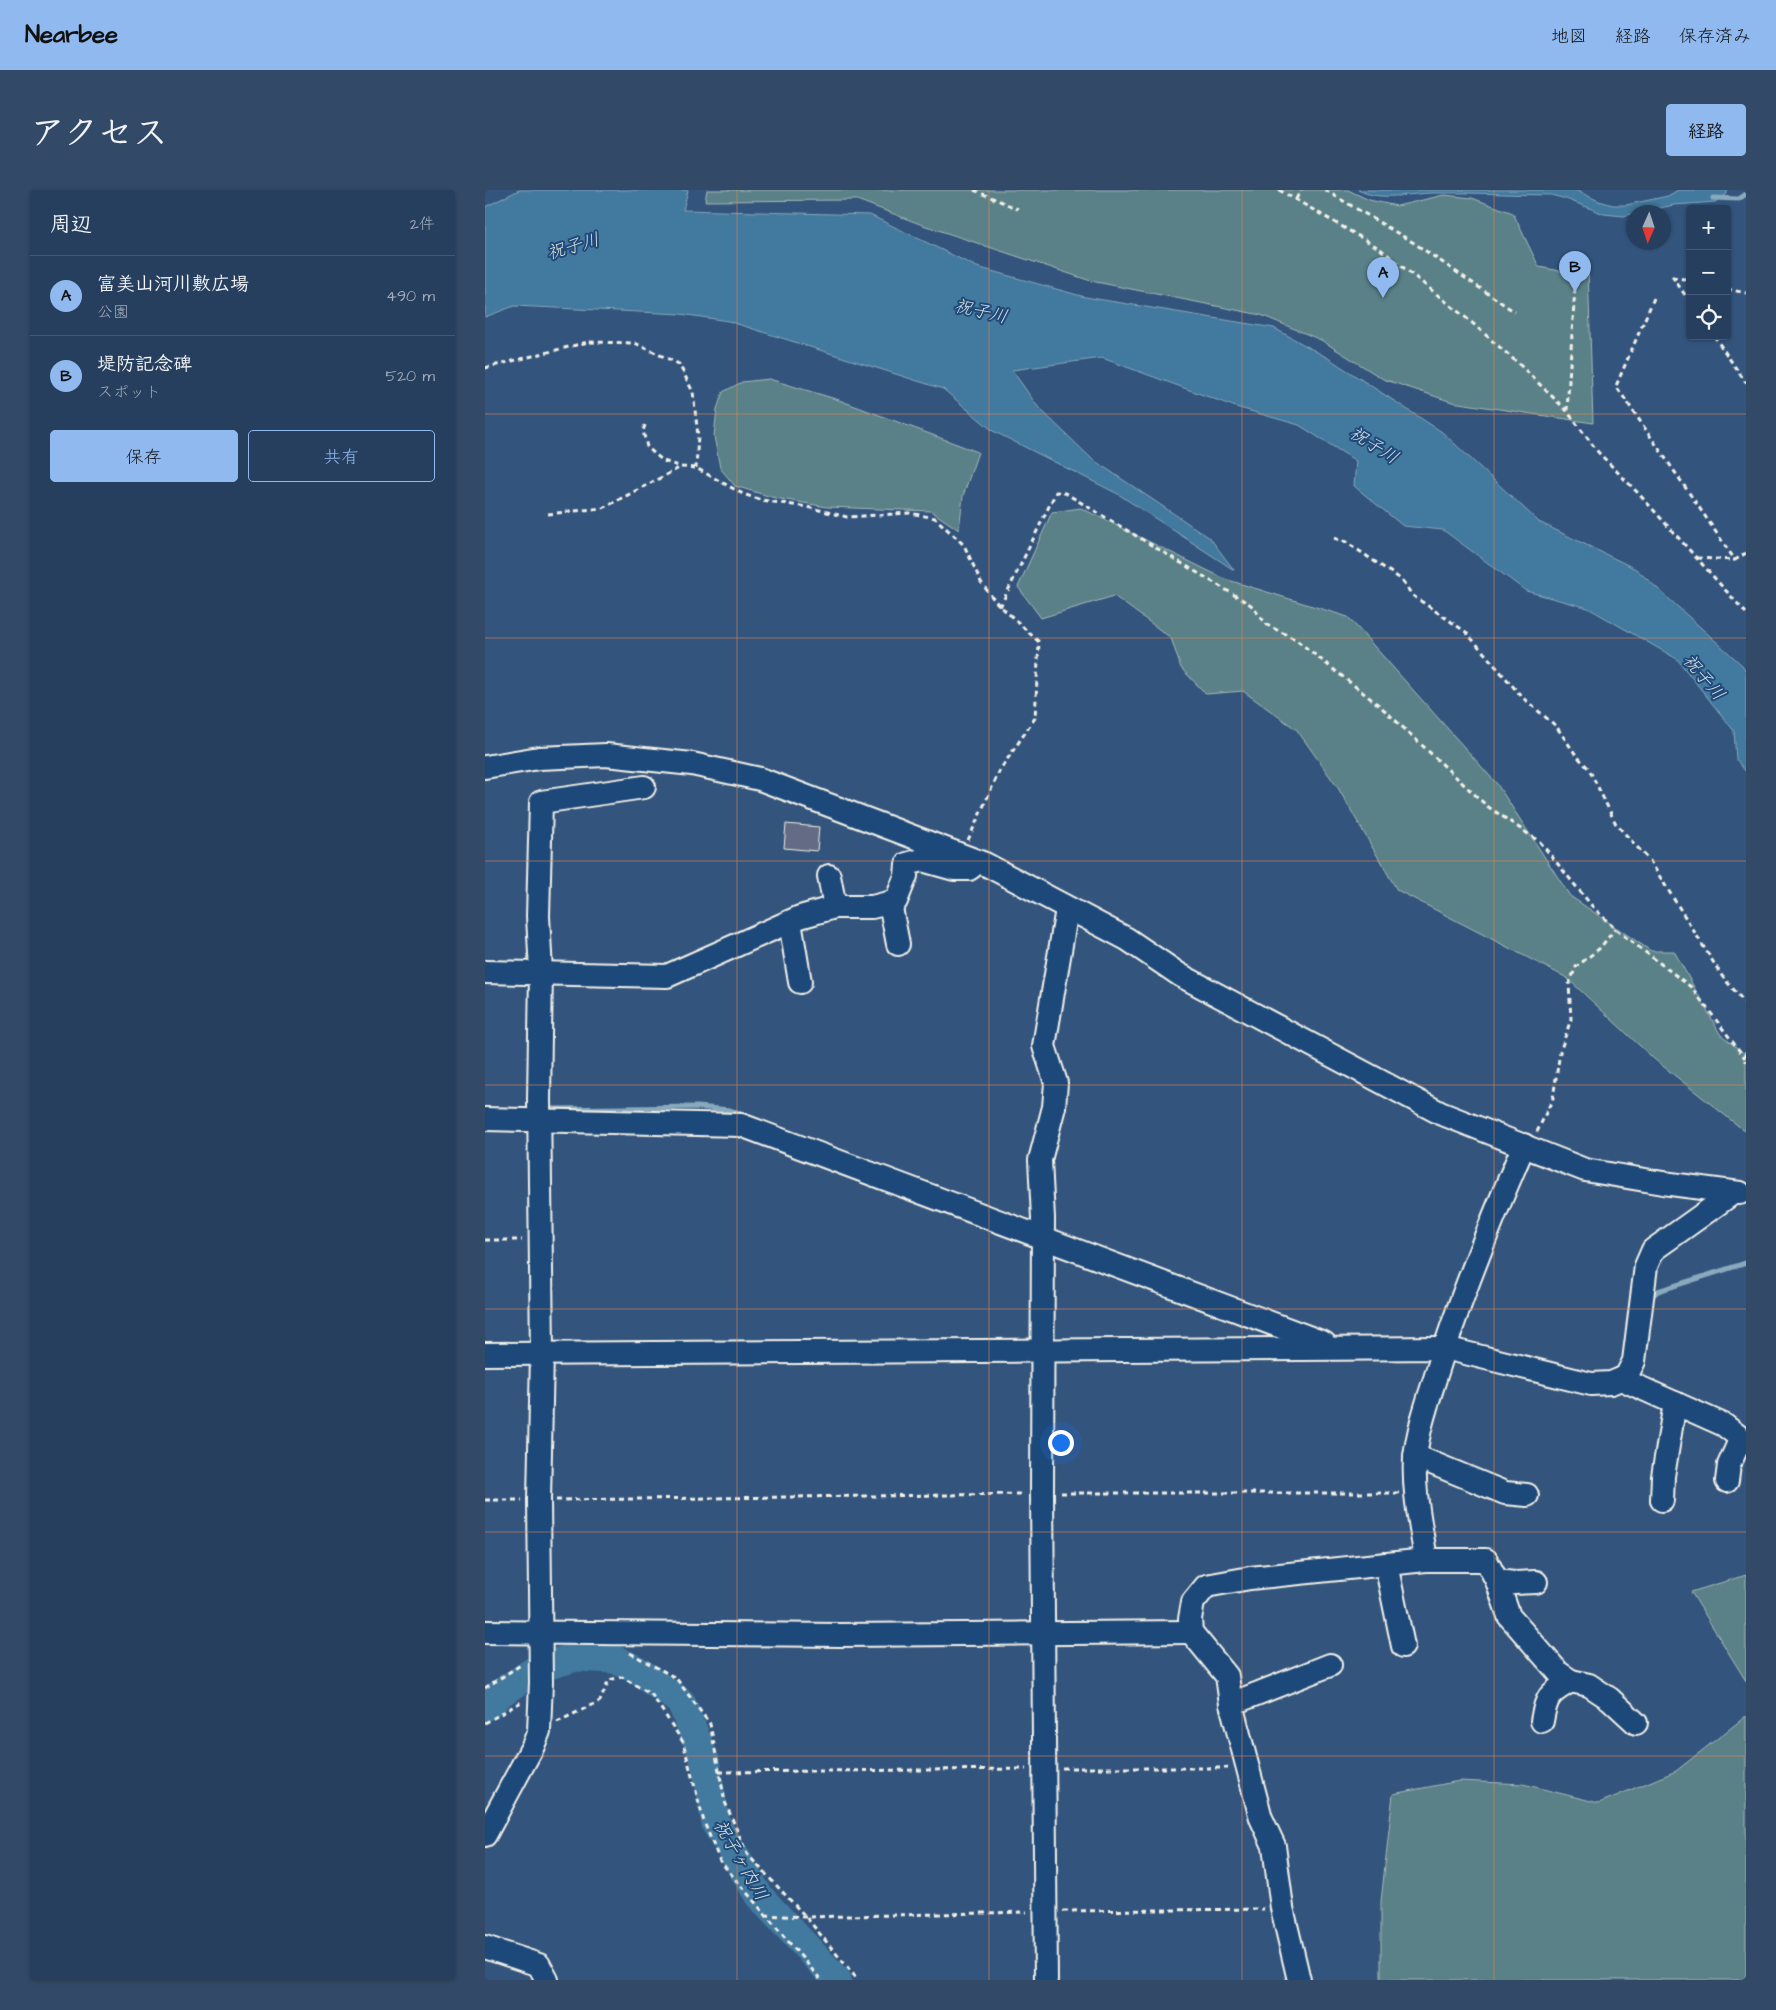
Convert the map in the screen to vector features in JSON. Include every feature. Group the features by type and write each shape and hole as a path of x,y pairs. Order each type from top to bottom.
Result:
{"street":[{"path":"485,767 539,758 606,755 700,766 760,779 930,842 969,859 1127,939 1180,975 1441,1114 1585,1170 1663,1184 1739,1193"},
{"path":"485,1836 533,1746 539,1731 541,1641 539,1500 542,1353 539,1119 541,972 538,916 541,802 643,786"},
{"path":"485,972 667,976 790,922 835,907 872,907 897,901 907,864 922,860 954,869 969,869 969,859"},
{"path":"829,876 835,907"},
{"path":"891,903 898,944"},
{"path":"1046,1980 1044,1912 1045,1633 1042,1493 1044,1350 1040,1160 1054,1108 1055,1082 1044,1046 1067,909"},
{"path":"790,922 800,982"},
{"path":"485,1119 741,1125 1335,1347"},
{"path":"1426,1560 1415,1493 1415,1456 1422,1419 1476,1257 1527,1146"},
{"path":"485,1354 1335,1347 1445,1348 1591,1384 1611,1383 1626,1378 1634,1361 1646,1266 1653,1250 1739,1193"},
{"path":"1621,1379 1724,1425 1743,1440 1729,1465 1727,1481"},
{"path":"1662,1500 1663,1476 1675,1403"},
{"path":"1415,1456 1505,1493 1527,1495"},
{"path":"1299,1980 1282,1908 1274,1846 1261,1818 1231,1704 1227,1676 1191,1632 1190,1619 1193,1602 1206,1586 1251,1578 1426,1560 1486,1560 1497,1581 1509,1616 1559,1673 1571,1681 1589,1685 1610,1700 1636,1723"},
{"path":"1386,1564 1403,1646"},
{"path":"1497,1581 1514,1583 1536,1582"},
{"path":"485,1632 541,1641 1191,1632"},
{"path":"1231,1704 1330,1665"},
{"path":"1542,1721 1545,1706 1553,1691 1571,1681"},
{"path":"485,1947 539,1964 547,1980"}],"path":[{"path":"974,190 1018,209"},
{"path":"1279,190 1379,248 1470,321 1521,366 1567,411 1599,452 1746,613"},
{"path":"1296,199 1301,190"},
{"path":"1325,190 1415,243 1515,312"},
{"path":"1686,279 1672,276 1686,296"},
{"path":"1567,411 1575,288"},
{"path":"1731,290 1746,293"},
{"path":"1654,298 1615,386 1735,560"},
{"path":"1717,340 1746,383"},
{"path":"485,368 588,342 635,343 644,347 679,364 693,392 698,436 696,468"},
{"path":"645,425 643,431 647,447 663,461 682,467 696,468 725,485 761,500 807,507 847,517 910,513 935,518 964,545 981,582 1000,606 1039,642 1035,718 1001,770 969,859"},
{"path":"548,514 603,508 682,467"},
{"path":"1000,606 1056,492 1065,492 1251,605 1267,625 1295,639 1380,706 1487,806 1540,842 1591,906 1615,929 1691,987 1745,1060"},
{"path":"1334,538 1346,542 1402,580 1412,595 1466,632 1523,698 1556,726 1575,755 1589,769 1617,824 1650,860 1722,976 1746,1004"},
{"path":"1697,558 1735,560 1746,553"},
{"path":"1527,1146 1553,1098 1560,1052 1571,1019 1569,984 1576,967 1601,948 1615,929"},
{"path":"1745,1060 1746,1051"},
{"path":"485,1240 540,1240"},
{"path":"485,1500 1042,1493 1415,1493"},
{"path":"485,1688 541,1641"},
{"path":"624,1649 676,1678 710,1724 725,1802 747,1854 806,1917 858,1980"},
{"path":"539,1731 600,1700 609,1680 622,1677 652,1695 683,1742 704,1822 720,1861 821,1980"},
{"path":"485,1723 541,1686"},
{"path":"719,1772 1045,1768 1248,1768"},
{"path":"765,1915 806,1917 1282,1908"}],"green space":[{"path":"707,190 1348,190 1369,200 1397,206 1444,195 1472,198 1513,213 1539,267 1566,272 1588,268 1593,423 1452,402 1383,379 1321,340 1261,315 1091,281 920,224 857,200 705,201"},
{"path":"769,379 839,400 978,452 963,496 959,530 931,511 827,507 775,498 735,486 720,468 714,436 717,409 723,392 742,382"},
{"path":"1081,508 1225,579 1348,617 1497,784 1570,896 1651,951 1674,951 1720,1034 1746,1055 1746,1132 1654,1059 1567,978 1397,890 1338,788 1297,730 1243,691 1206,694 1181,668 1171,638 1114,596 1041,618 1018,587 1052,512"},
{"path":"1746,1575 1746,1681 1691,1592"},
{"path":"1746,1716 1746,1980 1381,1980 1381,1901 1393,1794 1459,1781 1523,1784 1599,1803 1676,1771"}],"water":[{"path":"519,190 688,190 683,210 870,215 977,267 1085,297 1274,328 1328,358 1442,432 1539,522 1636,569 1742,665 1746,671 1746,772 1736,759 1734,731 1677,659 1588,608 1526,591 1443,530 1403,526 1354,486 1356,461 1299,425 1236,407 1102,358 1012,370 1038,407 1092,459 1210,538 1234,570 1118,494 993,431 943,389 728,321 681,314 514,306 485,317 485,207"},
{"path":"1358,190 1575,190 1599,201 1613,205 1626,205 1626,215 1604,214 1551,195 1425,193 1376,196"},
{"path":"1678,190 1727,190 1727,194 1715,202 1674,205 1626,205 1668,196"}],"building":[{"path":"786,824 819,827 817,851 784,848"}],"waterway":[{"name":"祝子川","path":"1713,198 1739,199 1746,194"},
{"path":"546,1109 698,1107 730,1110 758,1120"},
{"path":"1649,1299 1658,1291 1746,1263"},
{"name":"祝子ヶ内川","path":"485,1707 493,1702 495,1697 538,1668 576,1657 614,1659 637,1670 681,1702 705,1760 716,1824 759,1896 837,1980"}],"place":[{"name":"堤防記念碑","path":"1575,292"},
{"name":"富美山河川敷広場","path":"1383,298"}]}
